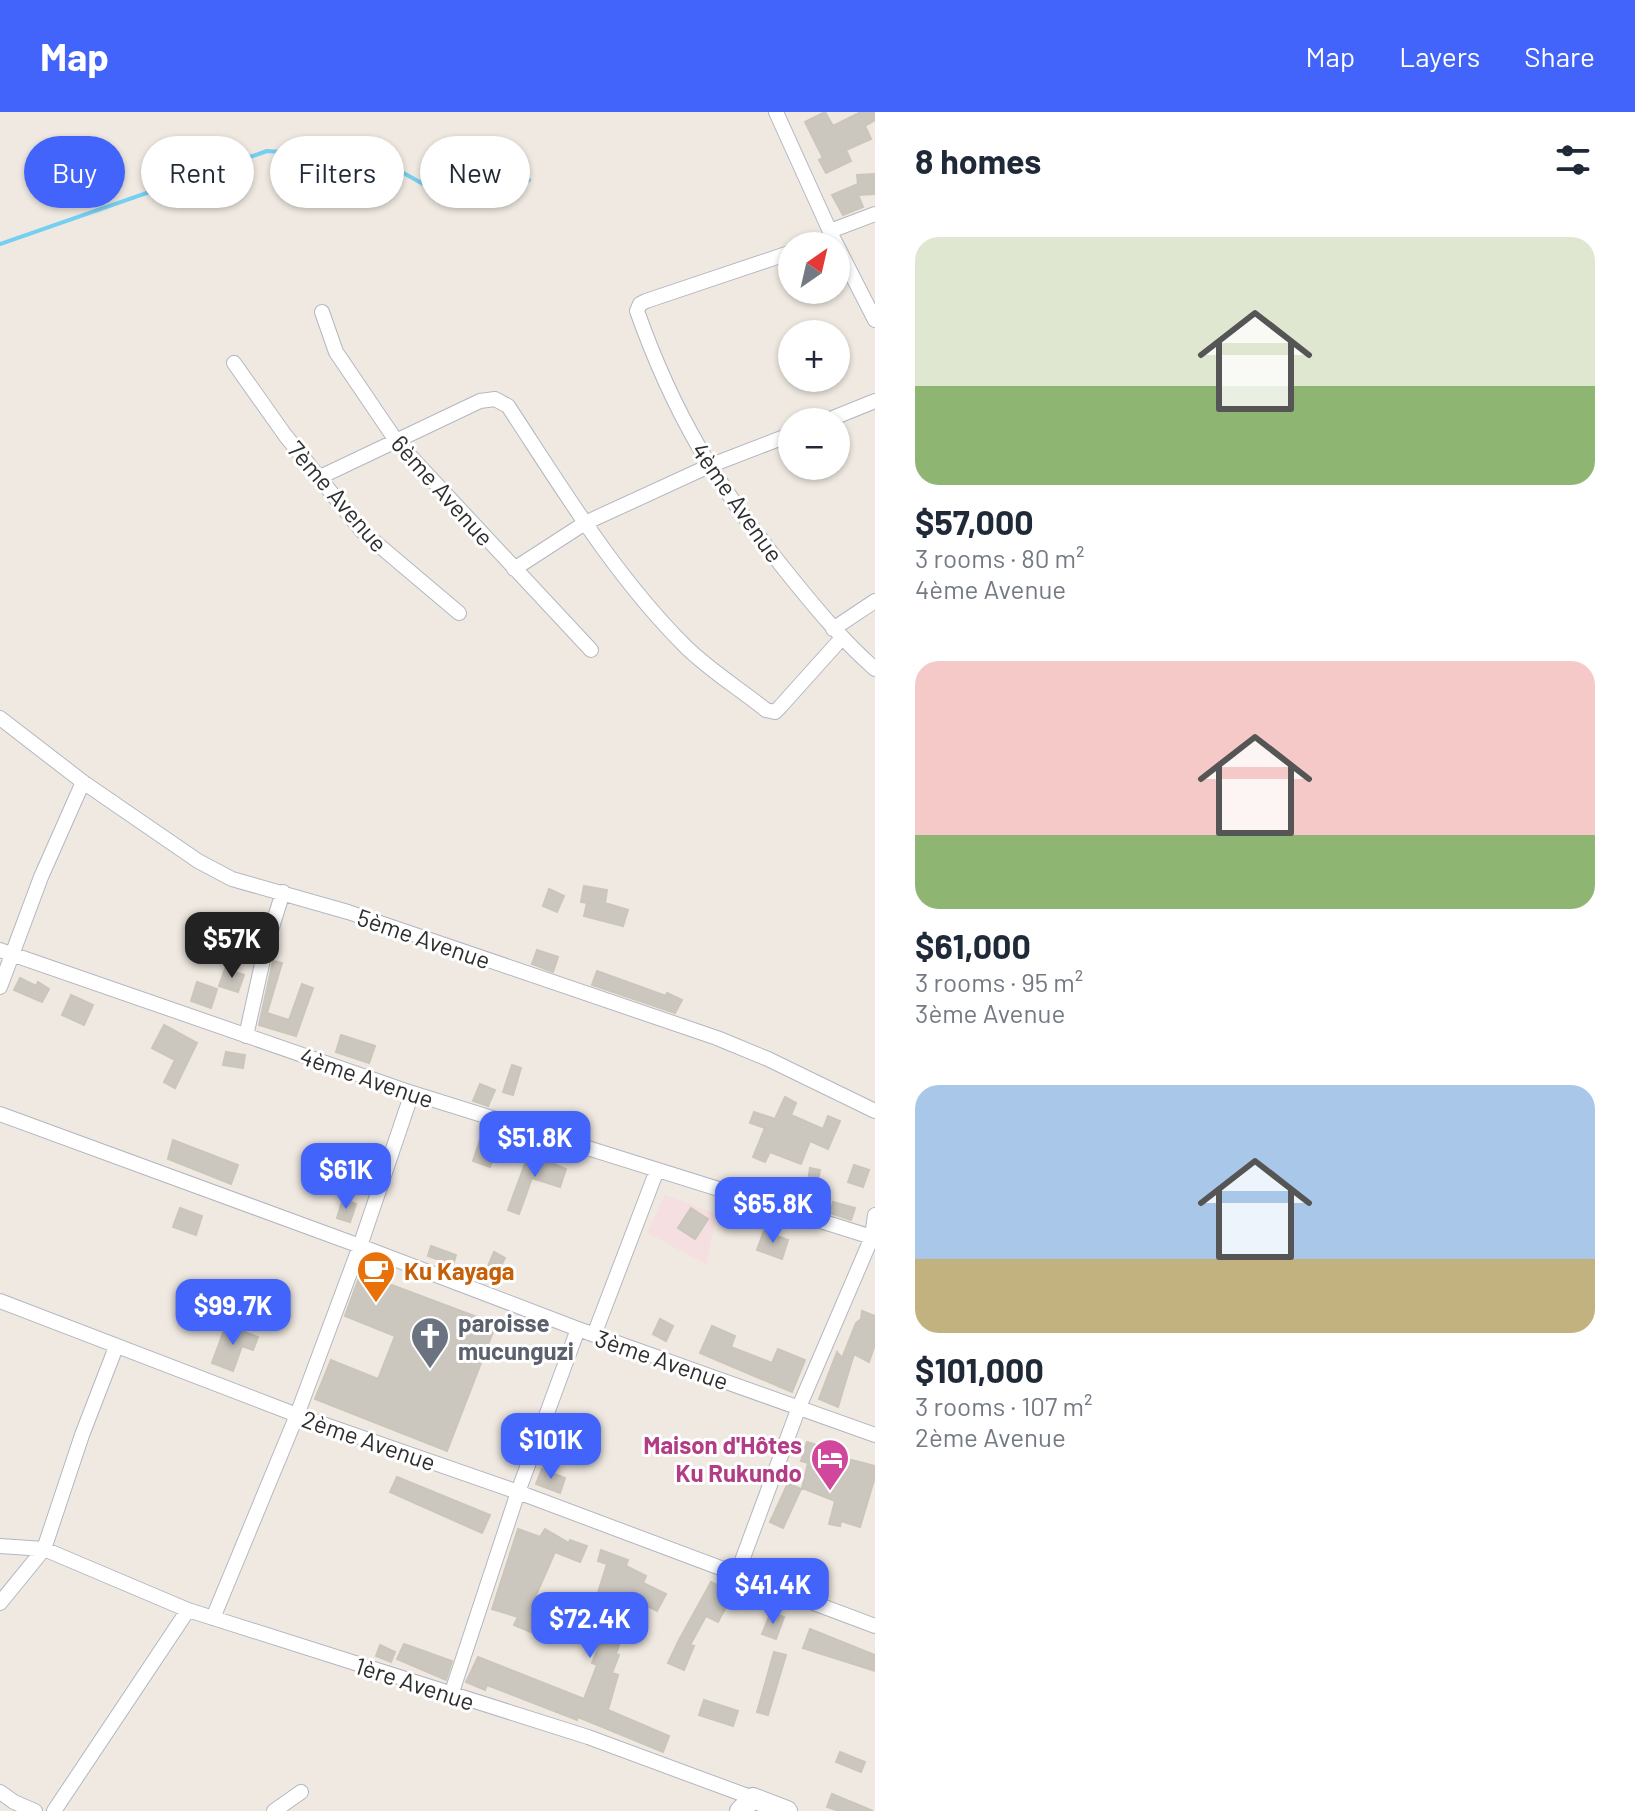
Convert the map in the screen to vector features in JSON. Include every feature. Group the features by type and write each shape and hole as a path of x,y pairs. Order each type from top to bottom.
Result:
{"main road":[{"name":"1ère Avenue","path":"747,1805 787,1811"}],"street":[{"path":"782,114 830,232"},
{"path":"835,232 875,214"},
{"name":"4ème Avenue","path":"778,257 646,301 640,304 637,311 659,371 685,426 709,466 749,525 837,634 875,669"},
{"path":"850,271 875,320"},
{"name":"6ème Avenue","path":"322,312 336,352 397,442 591,650"},
{"name":"7ème Avenue","path":"234,363 318,478 362,531 459,613"},
{"path":"318,478 480,401 495,399 508,406 585,523 643,600 687,648 766,710 775,712 837,634 875,601"},
{"path":"850,411 875,401"},
{"path":"514,569 585,523 709,466 778,439"},
{"name":"5ème Avenue","path":"0,718 83,782 198,861 232,879 283,892 717,1038 875,1111"},
{"path":"0,987 6,952 83,782"},
{"path":"246,1036 266,946 283,892"},
{"name":"4ème Avenue","path":"6,952 412,1093 873,1238"},
{"path":"213,1618 297,1415 360,1246 412,1093"},
{"name":"3ème Avenue","path":"0,1114 594,1335 875,1435"},
{"path":"594,1335 657,1170"},
{"path":"737,1574 799,1407 873,1238 875,1215"},
{"name":"2ème Avenue","path":"0,1301 297,1415 518,1492 875,1626"},
{"path":"451,1695 518,1492 578,1329"},
{"path":"0,1603 44,1549 82,1435 116,1347"},
{"name":"1ère Avenue","path":"0,1546 44,1549 188,1610 588,1737 747,1805"},
{"path":"54,1811 188,1610"},
{"path":"0,1792 35,1811"},
{"path":"274,1811 301,1792"}],"shaded area":[{"path":"665,1195 717,1214 706,1264 647,1233"}],"building":[{"path":"825,112 833,126 861,112 875,112 875,120 865,126 871,139 846,150 851,161 826,173 819,160 823,158 805,122"},
{"path":"875,174 875,194 858,195 863,207 843,215 832,195 858,184 857,175"},
{"path":"584,886 607,890 605,903 628,910 623,926 584,916 587,903 581,902"},
{"path":"549,889 564,896 557,912 543,906"},
{"path":"537,950 558,957 553,972 532,964"},
{"path":"273,961 282,963 267,1013 289,1020 302,984 313,988 296,1036 259,1025"},
{"path":"225,969 244,975 238,992 219,986"},
{"path":"597,971 682,1000 675,1013 592,985"},
{"path":"20,978 36,986 38,982 49,989 42,1002 14,990"},
{"path":"197,982 217,989 211,1008 191,1001"},
{"path":"71,995 93,1005 84,1025 62,1015"},
{"path":"164,1025 197,1043 175,1088 164,1082 175,1060 152,1048"},
{"path":"341,1035 375,1046 369,1063 336,1052"},
{"path":"226,1052 245,1055 243,1068 223,1065"},
{"path":"512,1065 521,1068 513,1095 503,1092"},
{"path":"480,1084 495,1090 488,1106 473,1101"},
{"path":"785,1097 796,1103 791,1115 823,1129 828,1116 840,1121 828,1149 810,1141 801,1164 770,1152 765,1162 753,1157 765,1128 750,1123 754,1112 775,1119"},
{"path":"481,1137 498,1143 490,1167 473,1161"},
{"path":"173,1140 238,1165 231,1184 168,1159"},
{"path":"529,1153 566,1169 560,1187 532,1178 519,1214 508,1210"},
{"path":"854,1165 869,1170 863,1187 848,1182"},
{"path":"810,1168 820,1170 816,1190 807,1188"},
{"path":"343,1199 356,1204 350,1222 337,1218"},
{"path":"833,1202 855,1208 851,1220 830,1213"},
{"path":"180,1208 202,1216 196,1235 173,1227"},
{"path":"691,1208 708,1219 695,1239 678,1228"},
{"path":"764,1231 788,1240 782,1259 757,1250"},
{"path":"431,1246 456,1255 453,1265 428,1256"},
{"path":"494,1252 505,1258 496,1276 486,1271"},
{"name":"paroisse mucunguzi","path":"363,1267 383,1275 381,1281 496,1324 447,1451 315,1399 331,1360 378,1379 395,1336 345,1316"},
{"path":"862,1311 875,1316 875,1344 869,1362 854,1354 838,1407 819,1399 837,1352 842,1358"},
{"path":"660,1319 673,1326 666,1341 653,1334"},
{"path":"226,1325 258,1337 253,1350 242,1346 233,1371 212,1363"},
{"path":"712,1326 735,1336 731,1347 772,1363 778,1349 805,1360 792,1392 700,1353"},
{"path":"807,1442 845,1454 844,1458 875,1466 875,1477 860,1527 841,1521 840,1526 829,1524 835,1501 802,1488 808,1463 801,1461"},
{"path":"542,1469 565,1478 560,1493 536,1484"},
{"path":"397,1477 490,1515 482,1533 390,1492"},
{"path":"788,1483 801,1489 783,1528 770,1522"},
{"path":"518,1529 540,1537 545,1529 569,1543 570,1540 587,1546 580,1562 555,1552 529,1611 540,1617 533,1633 514,1625 518,1617 492,1609"},
{"path":"601,1550 628,1560 626,1566 646,1576 643,1583 666,1594 657,1611 638,1601 633,1613 630,1612 616,1654 619,1655 612,1673 618,1675 608,1710 669,1736 663,1752 578,1717 577,1720 487,1685 485,1690 466,1682 478,1657 584,1699 597,1665 592,1663 609,1606 595,1602 607,1564 598,1561"},
{"path":"711,1582 733,1594 718,1622 706,1616 690,1645 694,1646 684,1670 668,1663"},
{"path":"771,1612 784,1617 776,1639 762,1634"},
{"path":"810,1629 875,1655 875,1671 803,1648"},
{"path":"404,1644 452,1661 446,1680 397,1659"},
{"path":"380,1645 395,1652 391,1662 376,1656"},
{"path":"774,1652 786,1655 768,1715 757,1712"},
{"path":"704,1700 738,1711 733,1726 699,1715"},
{"path":"840,1752 865,1762 861,1772 836,1762"},
{"path":"832,1794 873,1811 839,1811 827,1807"}],"waterway":[{"path":"0,244 267,151 377,158 420,182"}],"place":[{"name":"Ku Kayaga","path":"376,1304"},
{"name":"paroisse mucunguzi","path":"430,1370"},
{"name":"Maison d'Hôtes Ku Rukundo","path":"830,1492"}]}
